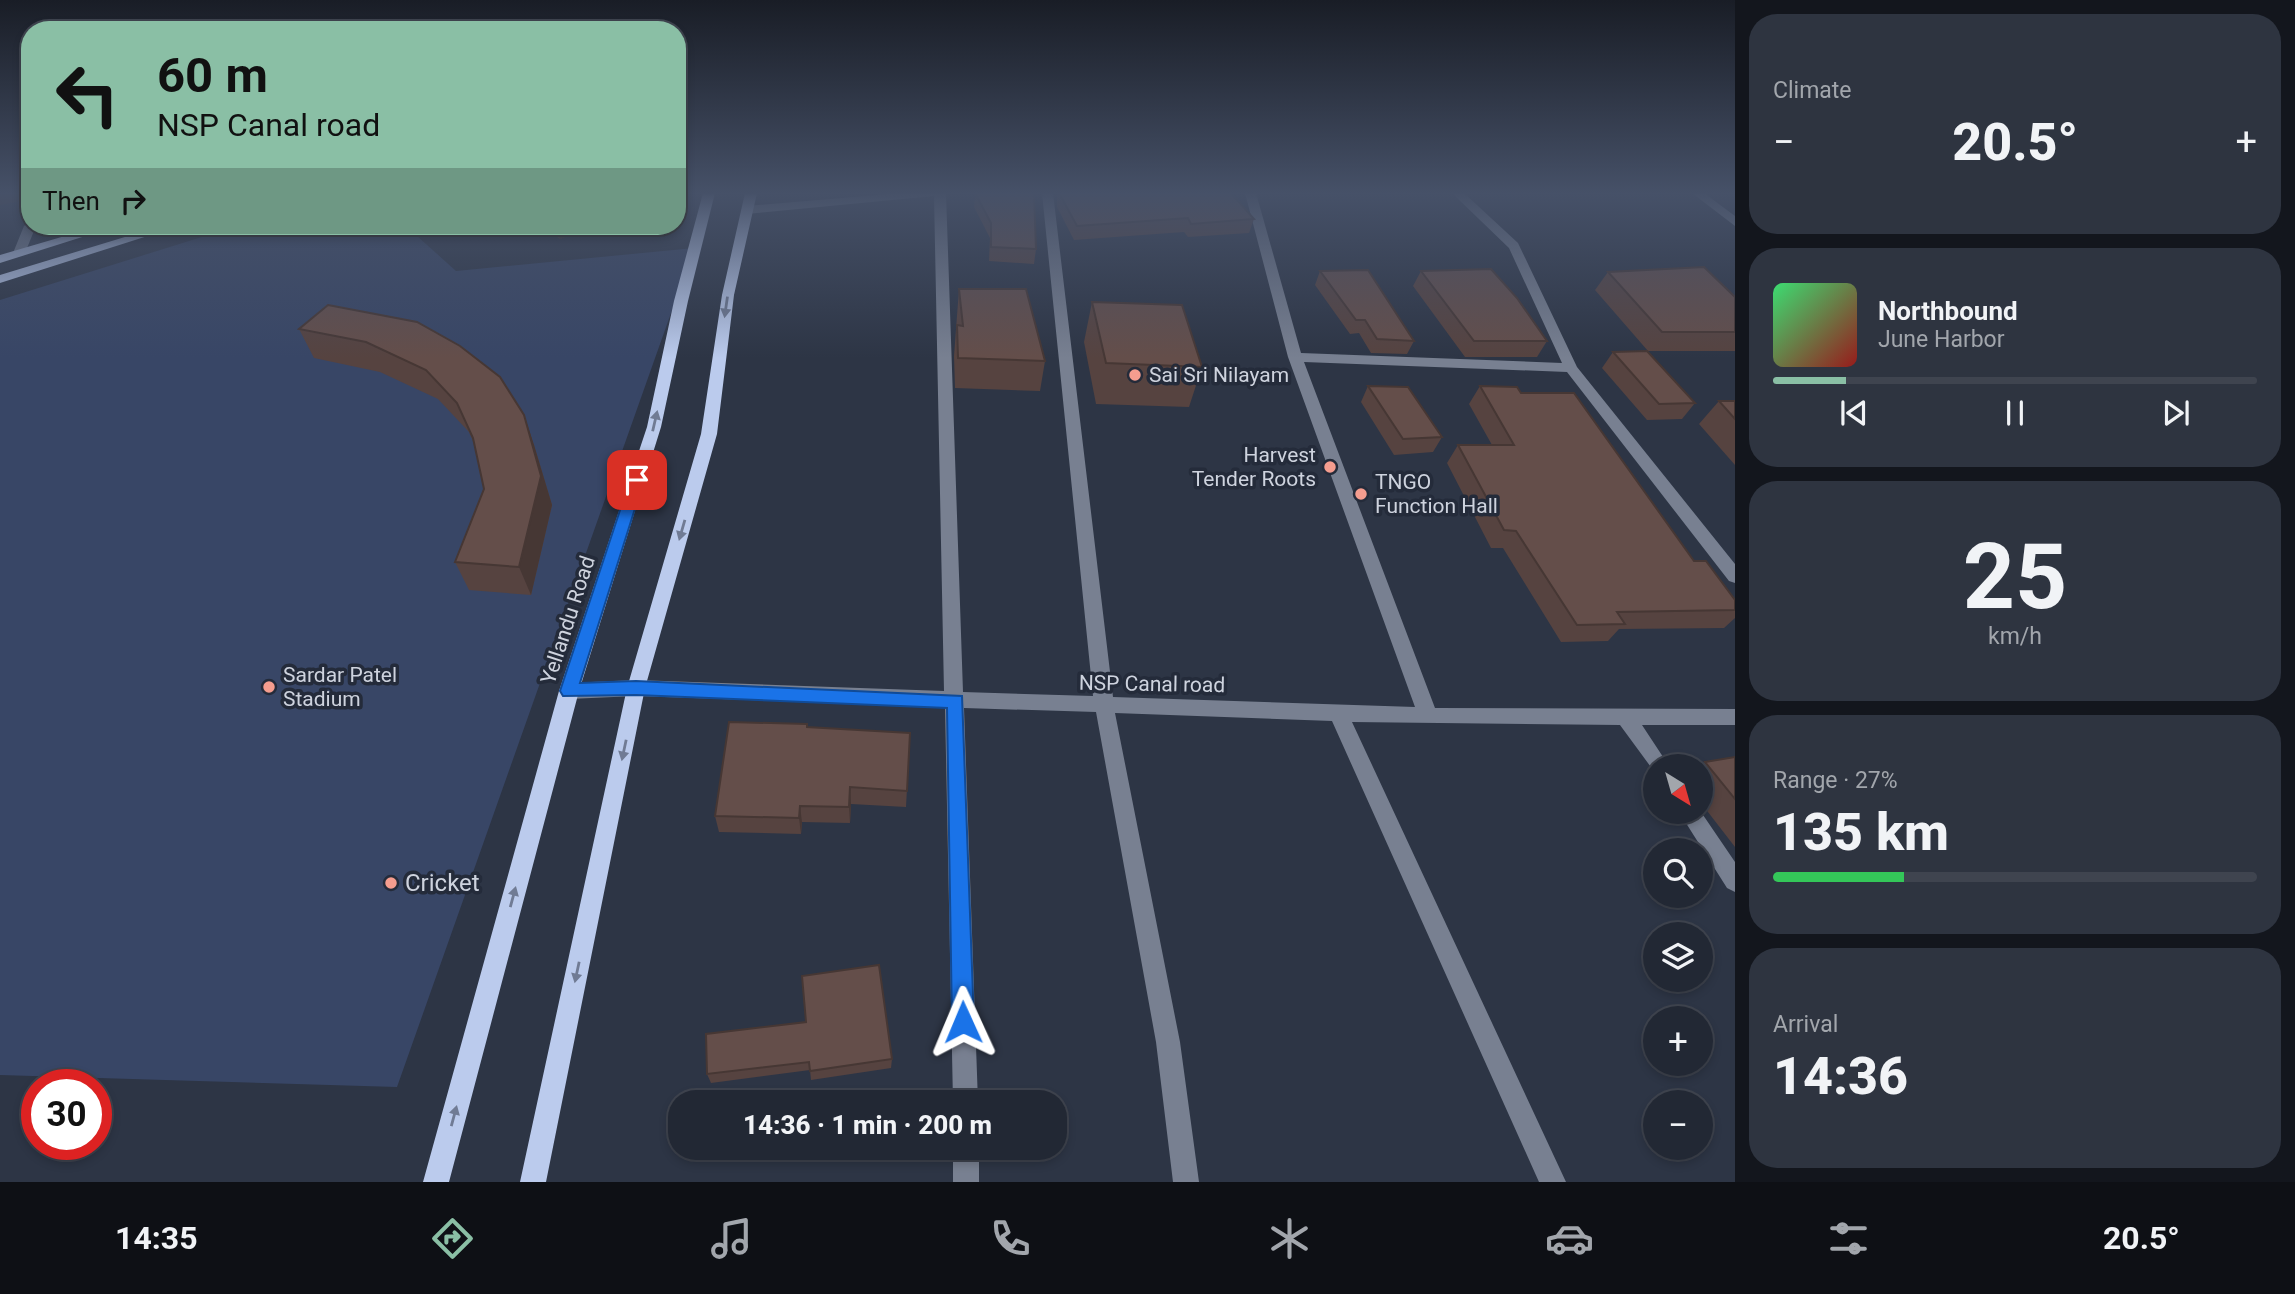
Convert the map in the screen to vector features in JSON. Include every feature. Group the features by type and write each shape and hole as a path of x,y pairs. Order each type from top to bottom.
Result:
{"main road":[{"path":"0,260 35,248"},
{"path":"0,279 101,248"},
{"name":"Yellandu Road","path":"436,1182 569,691 654,427 695,248"},
{"path":"533,1182 636,688 709,434 728,295 738,248"}],"street":[{"path":"19,253 21,248"},
{"path":"939,248 956,701 965,1090"},
{"path":"1053,248 1104,706 1168,1042 1185,1182"},
{"path":"1265,248 1294,357 1428,716"},
{"path":"1515,248 1571,368 1735,576"},
{"path":"1294,357 1571,368"},
{"name":"NSP Canal road","path":"569,691 636,688 1428,716 1627,719 1735,717"},
{"path":"1337,711 1553,1182"},
{"path":"1627,719 1651,754"},
{"path":"1697,824 1735,881"},
{"path":"966,1160 966,1182"}],"shaded area":[{"name":"Sardar Patel Stadium","path":"166,248 431,248 456,271 694,248 397,1087 112,1078 112,1069 21,1069 21,1076 0,1075 0,300"}],"building":[{"path":"1704,267 1735,297 1735,332 1662,332 1608,272"},
{"path":"1491,269 1517,298 1547,341 1474,341 1421,271"},
{"path":"1368,270 1414,341 1377,339 1365,320 1356,320 1320,271"},
{"path":"959,289 1026,289 1045,361 958,358 957,325 963,326"},
{"path":"1092,302 1182,305 1202,367 1106,363"},
{"path":"328,305 417,322 460,346 500,377 524,415 541,476 519,567 455,562 484,489 473,438 457,403 426,370 366,342 299,329"},
{"path":"1647,351 1695,403 1659,404 1613,352"},
{"path":"1368,386 1408,387 1442,437 1403,439"},
{"path":"1480,386 1517,387 1521,393 1574,393 1694,561 1706,561 1735,600 1735,610 1617,612 1625,624 1577,625 1516,531 1504,530 1458,445 1514,445"},
{"path":"1719,401 1735,401 1735,419"},
{"path":"729,722 807,724 807,727 910,733 907,791 850,787 849,807 800,806 799,818 715,816"},
{"path":"1735,757 1735,799 1713,772 1713,761"},
{"path":"879,965 892,1059 810,1071 809,1062 707,1074 706,1034 806,1022 802,976"}],"place":[{"name":"Sai Sri Nilayam","path":"1135,375"},
{"name":"Harvest Tender Roots","path":"1330,467"},
{"name":"TNGO Function Hall","path":"1361,494"},
{"name":"Sardar Patel Stadium","path":"269,687"},
{"name":"Cricket","path":"391,883"}],"route":[{"path":"637,480 569,691 636,688 956,701 963,1022"}]}
